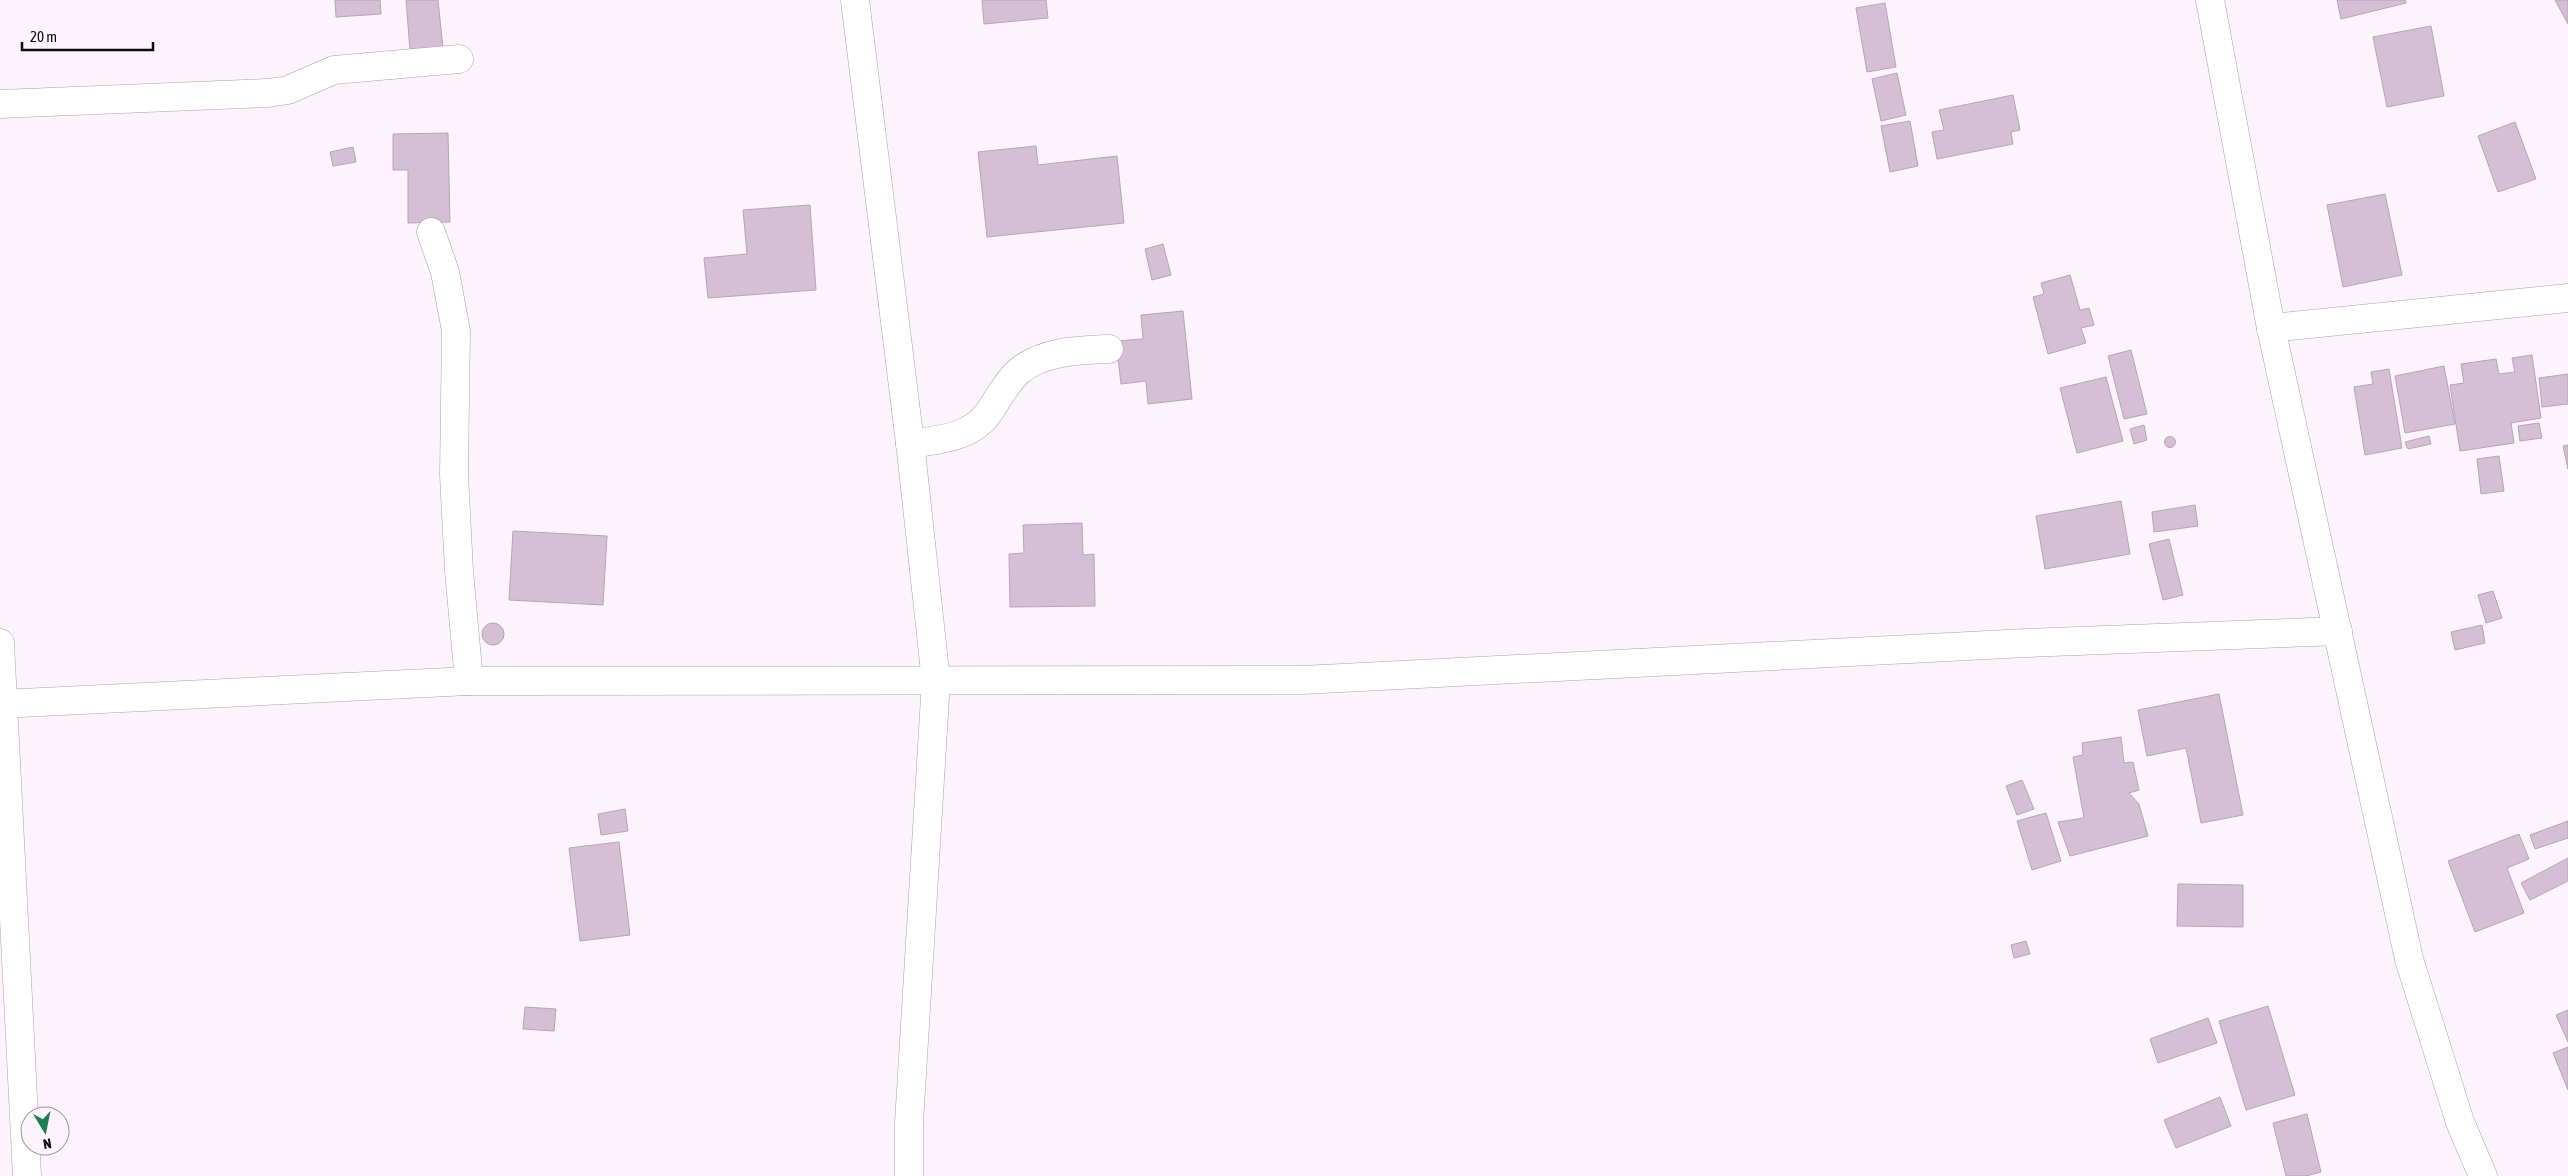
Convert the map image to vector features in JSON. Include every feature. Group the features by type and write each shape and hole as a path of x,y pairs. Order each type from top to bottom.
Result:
{"street":[{"path":"855,0 910,444 936,681 909,1123 910,1176"},
{"path":"2210,0 2270,328 2338,631 2408,960 2460,1122 2483,1176"},
{"path":"0,104 268,93 288,90 334,70 354,66 459,59"},
{"path":"430,232 445,272 456,332 454,475 458,571 469,682"},
{"path":"2270,328 2568,298"},
{"path":"910,444 965,433 988,414 1000,394 1019,372 1035,362 1073,352 1110,349"},
{"path":"2,704 469,682 1303,680 2027,643 2338,631"},
{"path":"0,643 27,1176"}],"building":[{"path":"335,0 380,0 381,14 336,17"},
{"path":"406,0 438,0 443,48 410,50"},
{"path":"982,0 1046,0 1048,18 984,24"},
{"path":"2337,0 2405,0 2406,3 2341,19"},
{"path":"2555,0 2568,0 2568,24"},
{"path":"1885,3 1896,67 1867,72 1856,8"},
{"path":"2431,26 2444,96 2387,107 2373,37"},
{"path":"1897,73 1906,115 1881,121 1872,79"},
{"path":"2013,95 2020,130 2011,132 2013,144 1937,159 1932,132 1944,130 1939,110"},
{"path":"1910,121 1918,166 1890,172 1881,126"},
{"path":"2515,122 2536,179 2498,192 2478,136"},
{"path":"448,133 450,222 408,223 408,170 393,170 393,134"},
{"path":"1036,146 1038,165 1117,156 1124,223 987,237 978,152"},
{"path":"353,147 356,162 333,166 330,152"},
{"path":"2385,194 2402,275 2343,287 2327,205"},
{"path":"810,205 816,290 708,298 704,258 747,254 743,210"},
{"path":"1163,244 1171,275 1152,280 1145,249"},
{"path":"2070,275 2080,310 2089,308 2094,325 2081,328 2086,343 2048,354 2033,297 2044,294 2041,283"},
{"path":"1183,311 1192,399 1148,404 1146,381 1121,384 1116,341 1143,339 1141,315"},
{"path":"2131,350 2147,414 2124,419 2108,356"},
{"path":"2532,355 2541,418 2511,423 2514,443 2460,451 2450,385 2464,383 2461,364 2496,359 2499,374 2515,372 2512,358"},
{"path":"2444,366 2455,424 2405,433 2395,376"},
{"path":"2389,369 2402,448 2365,455 2354,387 2373,384 2371,372"},
{"path":"2568,374 2568,404 2542,407 2539,378"},
{"path":"2106,377 2123,441 2077,453 2060,388"},
{"path":"2539,423 2542,438 2520,441 2518,426"},
{"path":"2144,425 2147,440 2134,444 2130,429"},
{"path":"2170,436 2176,442 2170,448 2164,442"},
{"path":"2429,436 2431,444 2408,449 2405,442"},
{"path":"2568,445 2568,469 2563,446"},
{"path":"2499,456 2504,491 2481,494 2477,459"},
{"path":"2121,501 2130,554 2045,569 2036,516"},
{"path":"2195,505 2198,526 2154,532 2152,512"},
{"path":"1082,523 1083,555 1094,554 1095,606 1010,607 1009,554 1024,553 1023,525"},
{"path":"513,531 607,536 603,605 509,600"},
{"path":"2169,539 2183,595 2163,600 2149,544"},
{"path":"2493,591 2502,618 2486,623 2478,595"},
{"path":"493,623 501,626 504,634 501,642 493,645 485,642 482,634 485,626"},
{"path":"2482,625 2485,643 2455,650 2451,632"},
{"path":"2219,694 2243,815 2201,823 2186,748 2147,756 2138,710"},
{"path":"2121,737 2124,763 2133,762 2139,790 2129,793 2139,804 2148,836 2070,856 2058,822 2084,818 2073,757 2083,755 2082,743"},
{"path":"2022,780 2034,809 2017,815 2006,786"},
{"path":"625,809 628,831 601,835 598,814"},
{"path":"2046,813 2061,861 2032,870 2017,821"},
{"path":"2568,821 2568,838 2535,849 2530,835"},
{"path":"2519,834 2529,859 2507,868 2524,913 2475,932 2448,861"},
{"path":"619,842 630,935 580,941 569,848"},
{"path":"2568,858 2568,881 2530,900 2521,883"},
{"path":"2178,884 2243,885 2243,927 2177,926"},
{"path":"2026,941 2030,954 2014,958 2011,945"},
{"path":"2268,1006 2295,1095 2246,1110 2219,1021"},
{"path":"525,1007 556,1009 554,1031 523,1029"},
{"path":"2568,1010 2568,1042 2556,1015"},
{"path":"2208,1018 2217,1043 2158,1063 2150,1039"},
{"path":"2568,1047 2568,1090 2553,1053"},
{"path":"2220,1097 2231,1126 2176,1148 2164,1120"},
{"path":"2307,1114 2321,1172 2306,1176 2286,1176 2273,1123"}]}
